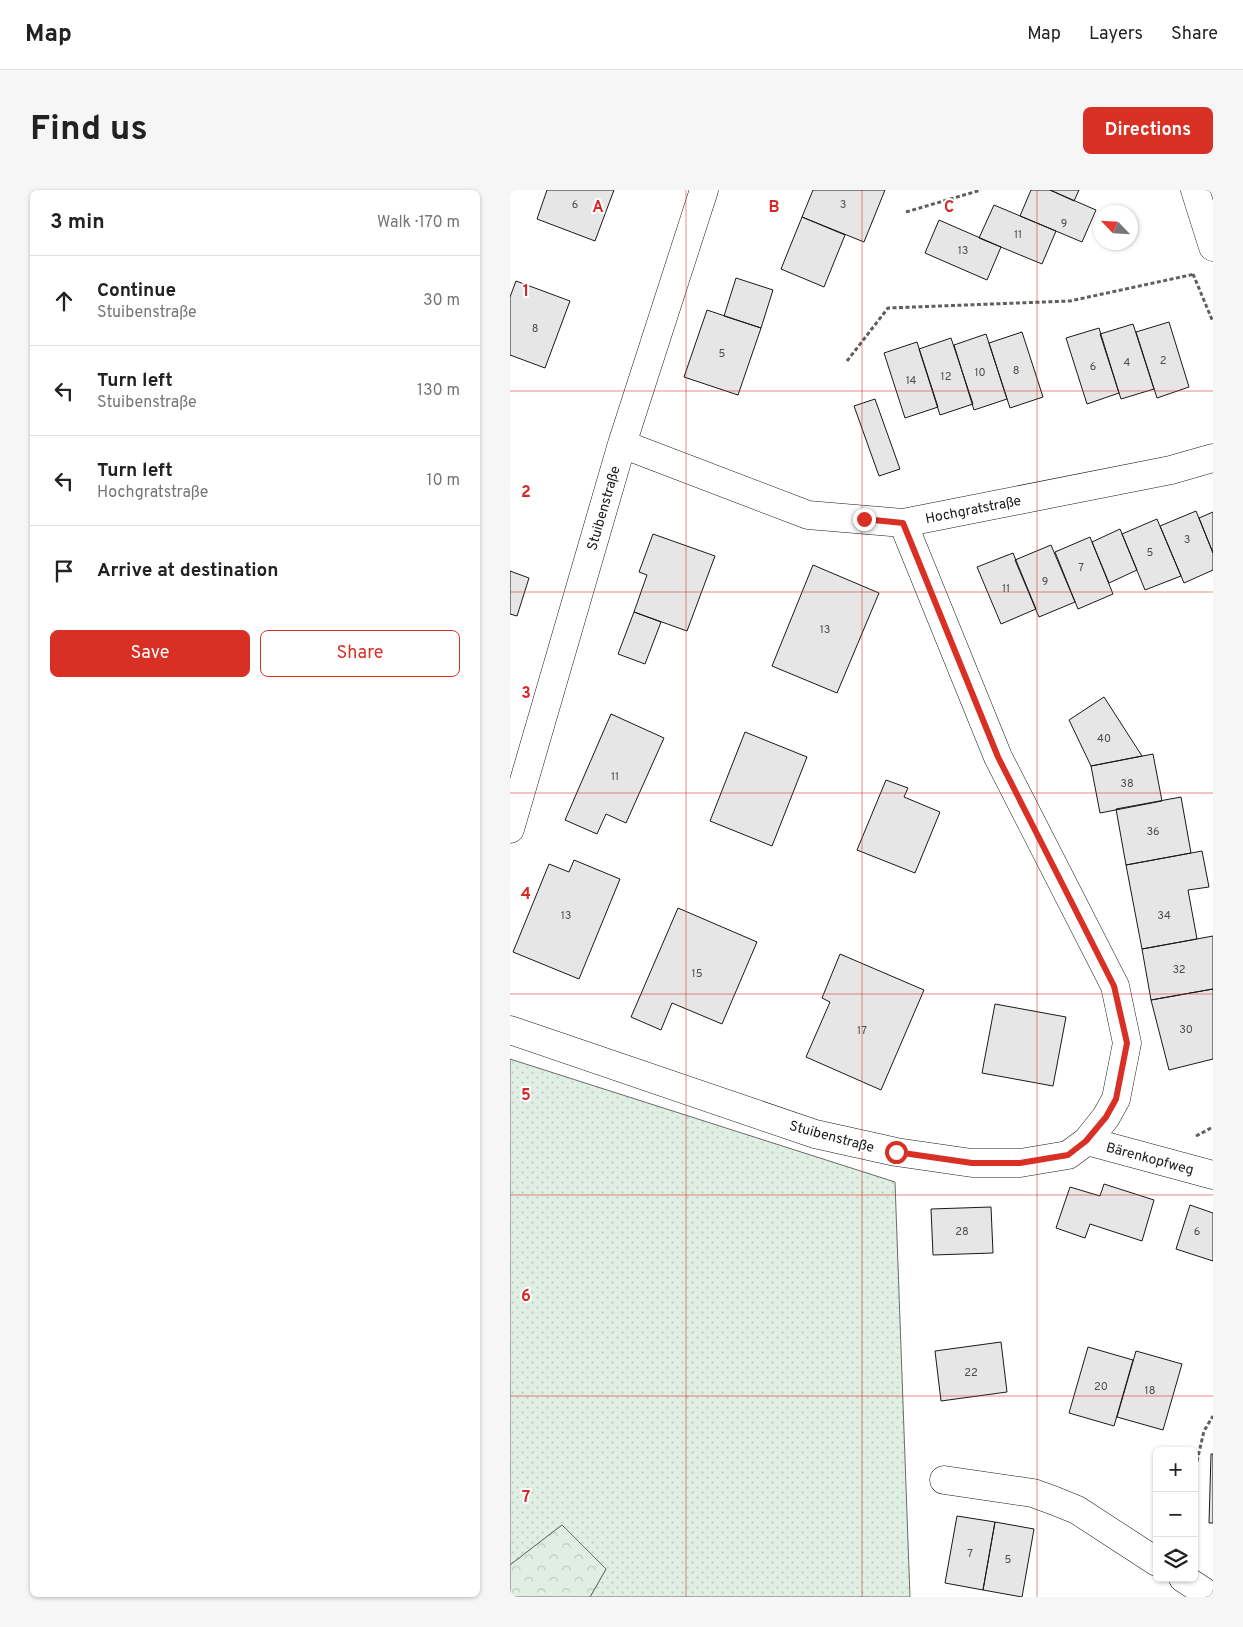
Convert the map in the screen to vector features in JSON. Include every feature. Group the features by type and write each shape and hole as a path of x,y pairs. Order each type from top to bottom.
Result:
{"street":[{"name":"Stuibenstraße","path":"510,829 622,444 704,190"},
{"path":"1195,190 1213,247"},
{"name":"Hochgratstraße","path":"622,444 808,514 903,523 1171,470 1213,458"},
{"name":"Stuibenstraße","path":"510,1030 815,1134 896,1152 972,1163 1020,1163 1068,1155 1086,1141 1106,1117 1116,1099 1127,1043 1114,986 998,757 903,523"},
{"name":"Bärenkopfweg","path":"1086,1141 1213,1176"},
{"path":"944,1480 1033,1493 1062,1504 1077,1510 1153,1559"},
{"path":"1189,1582 1212,1597"}],"path":[{"path":"906,212 981,190"},
{"path":"847,361 888,308 1070,301 1200,273"},
{"path":"1198,1457 1204,1431 1213,1416"}],"green space":[{"path":"510,1059 895,1182 910,1597 590,1597 606,1569 562,1525 510,1565"},
{"path":"562,1525 606,1569 590,1597 510,1597 510,1565"}],"building":[{"path":"547,190 614,190 595,241 537,219"},
{"path":"813,190 885,190 864,242 802,217"},
{"path":"1031,190 1050,190 1093,209 1093,217 1082,242 1020,216"},
{"path":"1050,190 1079,190 1074,201"},
{"path":"994,205 1056,231 1042,264 979,238"},
{"path":"802,217 845,235 824,287 781,269"},
{"path":"939,220 1001,247 987,280 925,253"},
{"path":"736,278 773,290 761,328 724,316"},
{"path":"516,281 570,301 545,368 510,355 510,297"},
{"path":"707,310 761,328 738,395 684,377"},
{"path":"1169,322 1189,387 1157,398 1136,332"},
{"path":"1133,324 1154,389 1121,399 1100,334"},
{"path":"1099,328 1119,393 1087,404 1066,338"},
{"path":"1022,332 1043,397 1010,408 989,343"},
{"path":"986,334 1007,399 974,410 954,345"},
{"path":"951,338 973,404 940,415 919,349"},
{"path":"917,342 938,407 905,418 884,353"},
{"path":"875,399 900,469 879,476 854,406"},
{"path":"1196,511 1213,553 1213,570 1184,583 1160,526"},
{"path":"1213,512 1213,553 1199,518"},
{"path":"1157,519 1181,576 1145,590 1122,534"},
{"path":"1120,529 1137,570 1109,583 1092,542"},
{"path":"653,534 715,556 687,631 634,612 647,575 639,572"},
{"path":"1090,537 1113,594 1078,609 1055,552"},
{"path":"1051,545 1075,602 1039,617 1015,560"},
{"path":"1013,553 1036,609 1001,624 977,567"},
{"path":"813,565 879,593 837,693 772,666"},
{"path":"510,571 529,578 517,616 510,614"},
{"path":"634,612 661,622 645,664 618,654"},
{"path":"1104,697 1142,756 1091,766 1069,720"},
{"path":"611,714 664,738 626,823 606,814 597,834 565,820"},
{"path":"745,732 807,757 772,846 710,821"},
{"path":"1153,754 1162,801 1100,813 1091,766"},
{"path":"886,780 908,788 904,797 940,812 915,873 857,850"},
{"path":"1181,797 1191,853 1126,865 1116,809"},
{"path":"1202,851 1209,887 1188,890 1197,939 1142,949 1126,865"},
{"path":"574,860 620,879 579,979 513,952 549,864 569,872"},
{"path":"678,908 757,942 722,1024 672,1003 661,1030 631,1017"},
{"path":"1213,936 1213,989 1151,1000 1142,949"},
{"path":"840,954 924,990 881,1090 806,1057 830,1002 822,998"},
{"path":"1213,989 1213,1059 1169,1070 1151,1000"},
{"path":"995,1004 1066,1017 1053,1086 982,1073"},
{"path":"1104,1184 1154,1200 1142,1241 1090,1224 1085,1238 1056,1228 1070,1187 1100,1196"},
{"path":"1190,1205 1213,1213 1213,1261 1176,1249"},
{"path":"991,1207 993,1253 933,1255 931,1209"},
{"path":"1001,1342 1007,1392 941,1401 935,1351"},
{"path":"1088,1347 1133,1360 1114,1426 1069,1413"},
{"path":"1136,1351 1182,1364 1163,1430 1117,1417"},
{"path":"1211,1454 1213,1454 1213,1523 1209,1523"},
{"path":"957,1516 995,1522 983,1590 945,1583"},
{"path":"995,1522 1034,1529 1022,1597 983,1590"}],"route":[{"path":"864,519 903,523 998,757 1114,986 1127,1043 1116,1099 1106,1117 1086,1141 1068,1155 1020,1163 972,1163 896,1152"}]}
